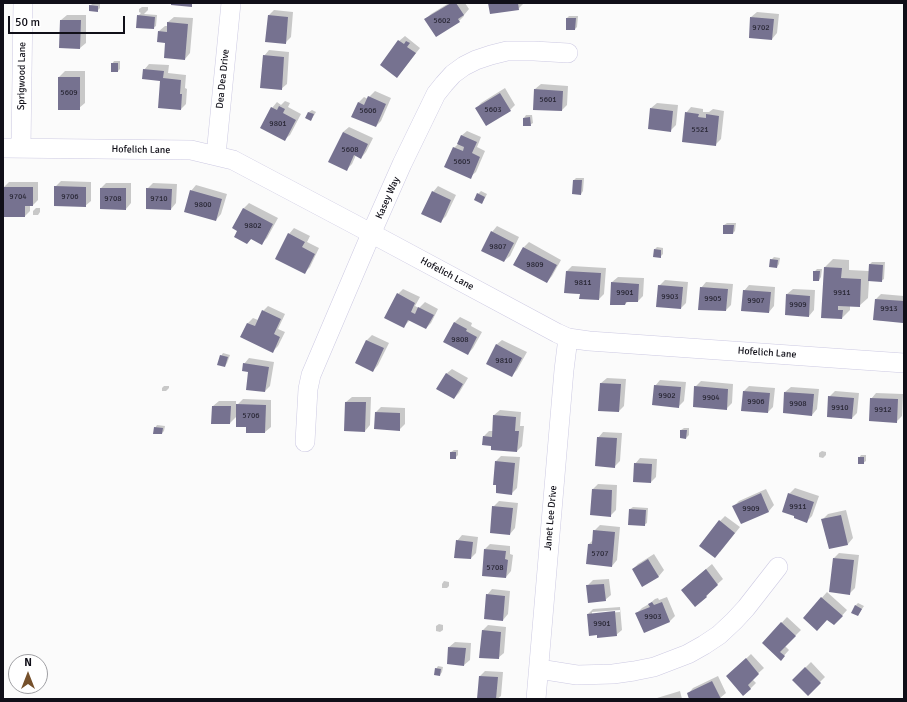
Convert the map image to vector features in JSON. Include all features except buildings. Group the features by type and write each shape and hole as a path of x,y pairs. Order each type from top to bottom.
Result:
{"street":[{"name":"Sprigwood Lane","path":"12,148 23,3"},
{"name":"Dea Dea Drive","path":"216,155 231,3"},
{"name":"Kasey Way","path":"305,442 308,388 311,374 402,164 436,94 453,74 464,66 491,55 507,51 534,50 568,53"},
{"name":"Hofelich Lane","path":"12,148 191,150 233,160 557,334 568,338 589,341 904,363"},
{"name":"Janet Lee Drive","path":"536,699 568,338"},
{"path":"539,669 577,675 634,672 654,667 688,654 704,646 734,621 778,567"}]}
